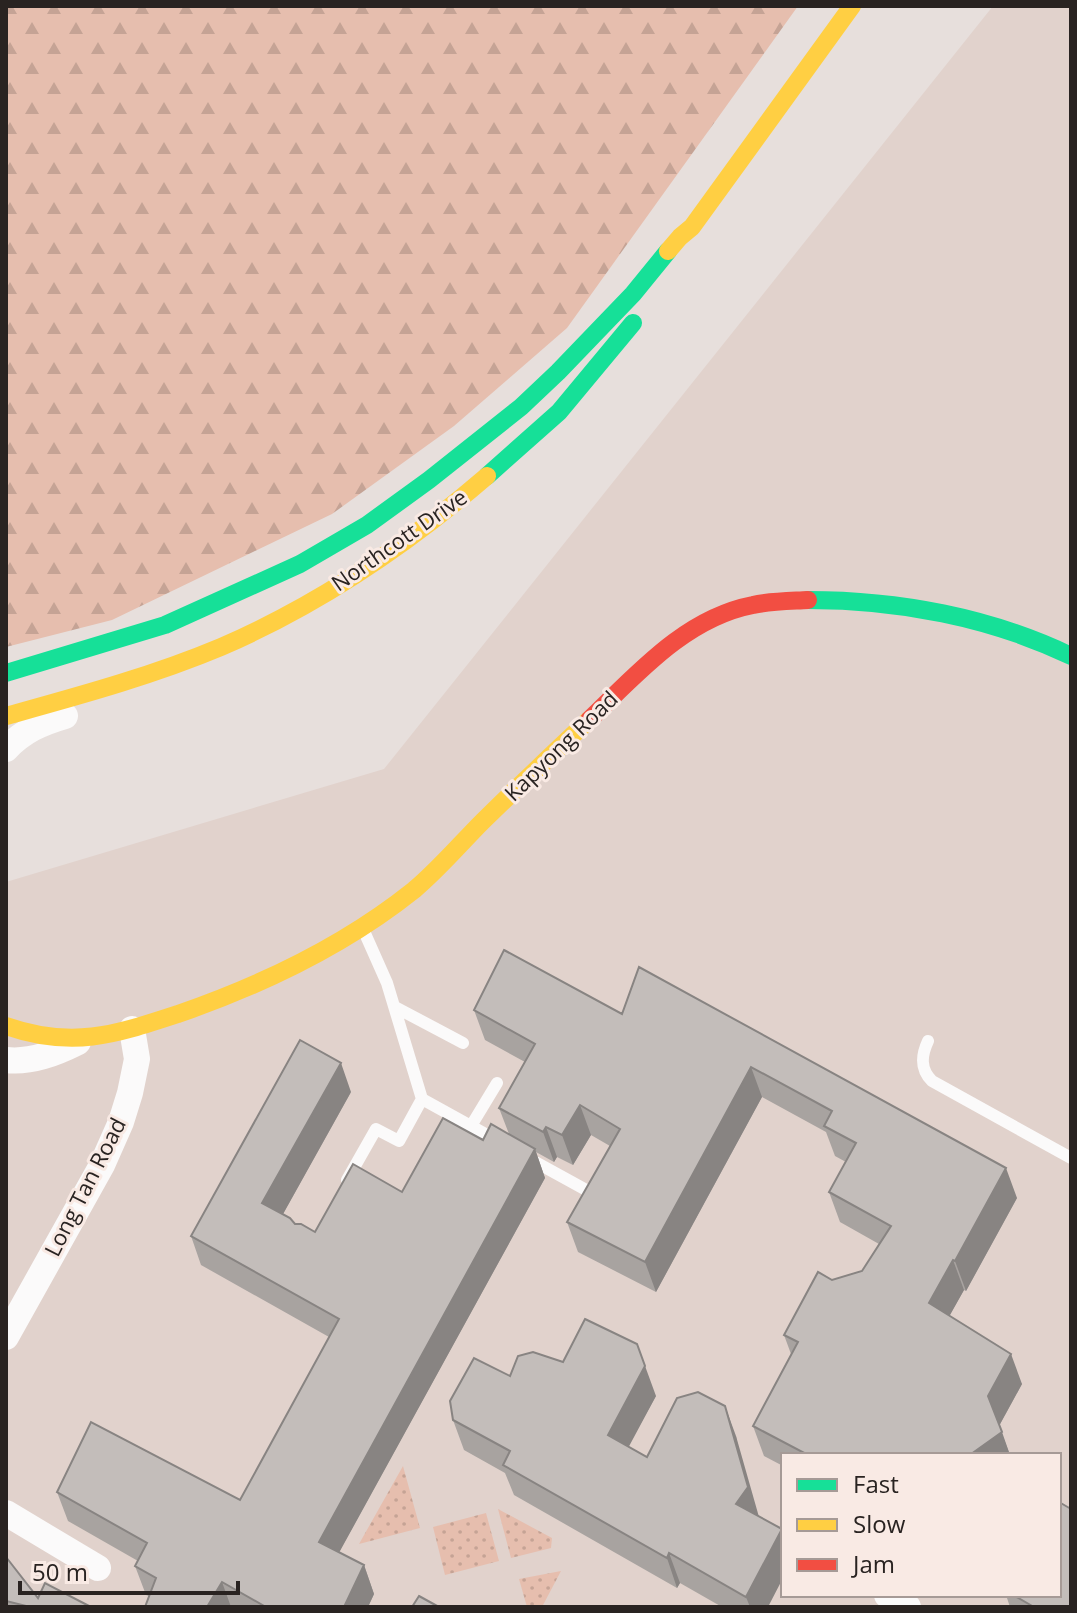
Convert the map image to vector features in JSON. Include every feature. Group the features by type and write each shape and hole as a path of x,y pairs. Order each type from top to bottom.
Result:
{"street":[{"name":"Northcott Drive","path":"6,673 165,625 300,564 367,525 429,480 521,407 633,294 692,227 852,6"},
{"name":"Northcott Drive","path":"659,290 688,243 692,227"},
{"name":"Northcott Drive","path":"6,716 153,673 222,646 322,595 417,534 485,478 556,415 641,314"},
{"path":"6,749 37,725 152,690 241,654 274,636 322,595"},
{"name":"Kapyong Road","path":"6,1060 31,1059 85,1039 132,1029 189,1010 250,986 318,953 362,926 436,870 495,809 655,657 707,620 747,605 806,599 859,602 959,616 1021,635 1071,656"},
{"name":"Kapyong Road","path":"6,1026 45,1038 85,1039"},
{"name":"Long Tan Road","path":"6,1337 102,1165 121,1122 137,1059 132,1029"},
{"path":"6,1513 98,1568"},
{"path":"890,1597 908,1607"}],"lane":[{"path":"362,926 395,1007 422,1099 508,1147"},
{"path":"395,1007 463,1043"},
{"path":"928,1041 922,1056 923,1068 932,1081 1071,1158"},
{"path":"471,1126 497,1083"},
{"path":"339,1193 376,1129 399,1141 422,1099"},
{"path":"521,1154 599,1197"}],"shaded area":[{"path":"993,6 1071,6 1071,1607 6,1607 6,882 384,769"}],"green space":[{"path":"6,6 798,6 567,328 454,426 332,514 112,620 6,647"},
{"path":"403,1466 420,1528 359,1544"},
{"path":"498,1509 552,1538 551,1548 511,1558"},
{"path":"486,1513 499,1561 445,1575 433,1527"},
{"path":"561,1571 542,1607 527,1607 519,1579"}],"building":[{"path":"504,950 622,1014 639,967 1006,1168 929,1303 1011,1354 988,1396 1002,1432 975,1453 804,1453 753,1426 798,1342 784,1335 818,1272 832,1280 862,1271 891,1226 829,1192 856,1143 824,1126 832,1111 751,1067 645,1262 567,1222 620,1129 580,1105 562,1135 546,1127 543,1132 499,1108 535,1044 474,1010"},
{"path":"300,1040 341,1063 262,1203 295,1224 315,1232 353,1164 402,1192 443,1118 483,1140 491,1124 535,1149 319,1542 364,1565 344,1607 266,1607 222,1582 207,1607 145,1607 156,1578 135,1566 147,1543 57,1492 91,1422 240,1500 339,1319 191,1236"},
{"path":"585,1319 637,1344 645,1366 608,1435 647,1457 677,1398 698,1392 725,1406 748,1487 736,1504 781,1528 746,1597 669,1553 667,1558 503,1465 510,1451 453,1420 450,1401 474,1358 510,1376 518,1356 533,1352 563,1362"},
{"path":"1061,1503 1071,1509 1071,1607 1034,1607 1016,1597 1061,1597"},
{"path":"6,1557 38,1598 45,1583 91,1607 30,1607 6,1601"},
{"path":"419,1596 439,1607 412,1607"}],"traffic: fast":[{"path":"6,673 165,625 300,564 367,525 521,407 633,294 668,251"},
{"path":"487,476 559,412 633,323"},
{"path":"808,600 876,603 943,613 1008,631 1071,656"}],"traffic: slow":[{"path":"668,251 692,227 852,6"},
{"path":"6,716 168,667 257,630 360,572 425,526 487,476"},
{"path":"6,1026 52,1037 113,1033 209,1003 301,962 359,929 414,890 589,720"}],"traffic: jam":[{"path":"589,720 663,650 705,622 753,605 808,600"}]}
